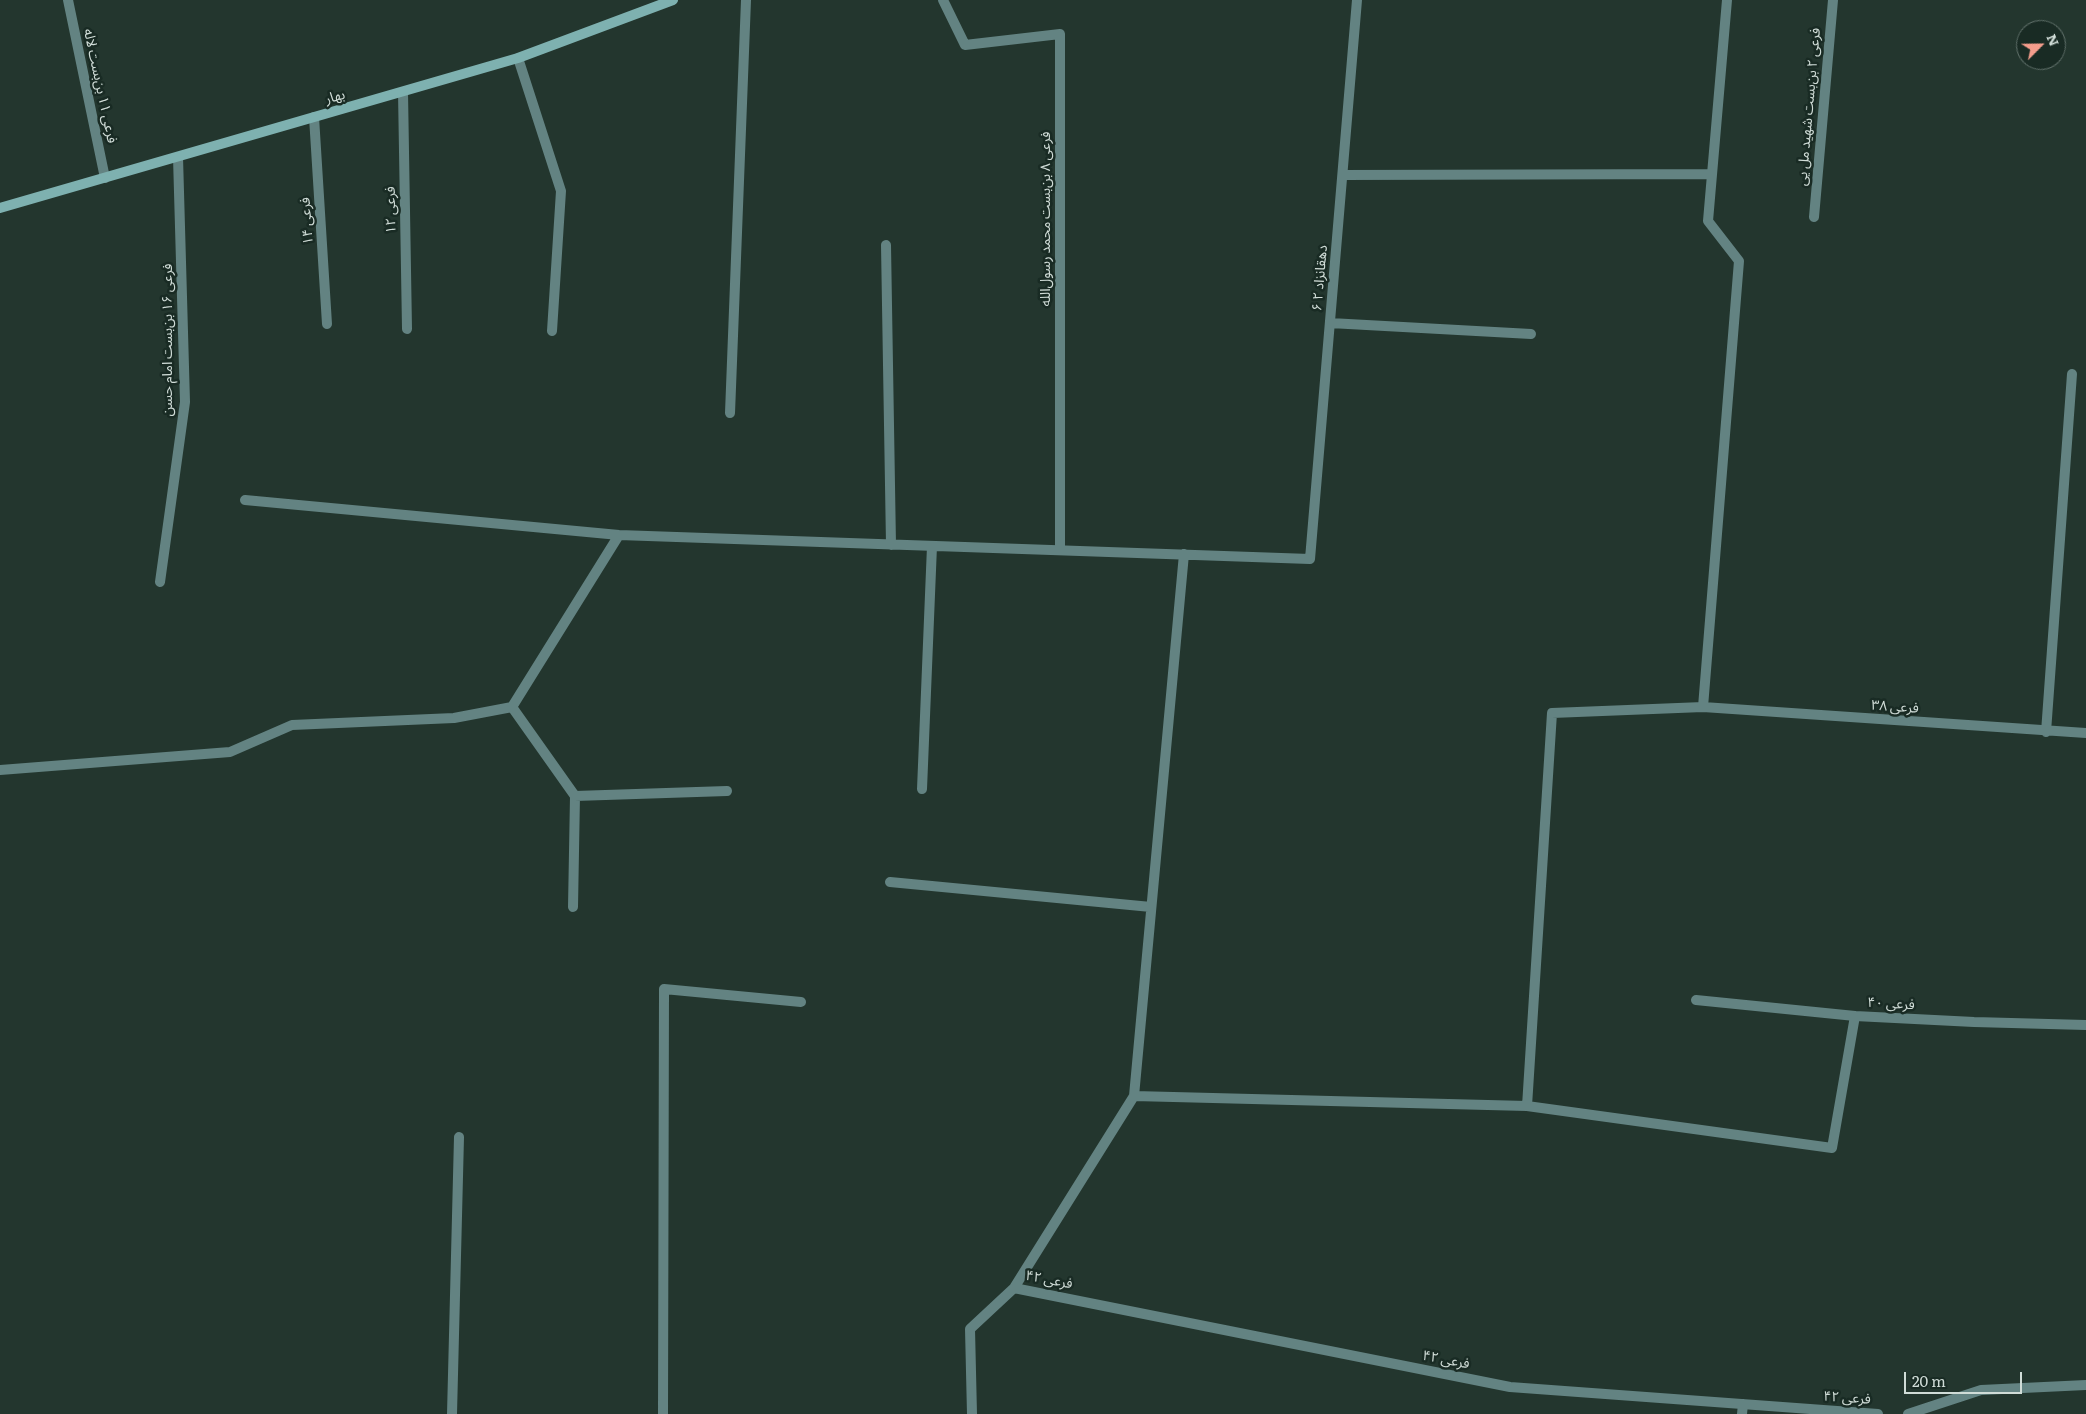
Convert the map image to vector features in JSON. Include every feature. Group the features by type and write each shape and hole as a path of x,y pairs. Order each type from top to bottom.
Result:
{"street":[{"name":"فرعی ۱۱ بن‌بست لاله","path":"68,0 105,178"},
{"name":"بهار","path":"0,208 518,58 673,0"},
{"path":"730,413 746,0"},
{"name":"فرعی ۸ بن‌بست محمد رسول‌الله","path":"943,0 965,45 1060,34 1060,550"},
{"name":"۶ دهقانزاد ۲","path":"1184,554 1310,559 1357,0"},
{"path":"1703,707 1740,261 1708,221 1727,0"},
{"name":"فرعی ۲ بن‌بست شهید مل یی","path":"1814,217 1832,0"},
{"path":"518,58 561,191 552,330"},
{"name":"فرعی ۱۲","path":"403,92 407,328"},
{"name":"فرعی ۱۴","path":"314,118 327,324"},
{"name":"فرعی ۱۶ بن‌بست امام حسن","path":"160,582 184,402 178,157"},
{"path":"1343,175 1712,174"},
{"path":"886,245 891,545"},
{"path":"1330,323 1531,334"},
{"path":"2046,732 2072,374"},
{"path":"245,500 619,535 1184,554 1134,1096 1014,1288 970,1329 972,1414"},
{"path":"0,770 230,752 292,725 454,718 512,707 619,535"},
{"path":"922,789 932,546"},
{"path":"512,707 575,796 574,907"},
{"name":"فرعی ۳۸","path":"1527,1106 1552,713 1703,707 2046,732 2086,733"},
{"path":"575,796 727,791"},
{"path":"890,882 1151,907"},
{"path":"663,1414 664,989 801,1002"},
{"name":"فرعی ۴۰","path":"1696,1000 1855,1016 2086,1025"},
{"path":"1134,1096 1527,1106 1832,1148 1855,1016"},
{"path":"452,1414 459,1137"},
{"name":"فرعی ۴۲","path":"1014,1288 1510,1386 1742,1409 1878,1414"},
{"path":"1908,1414 1981,1390 2086,1385"}]}
